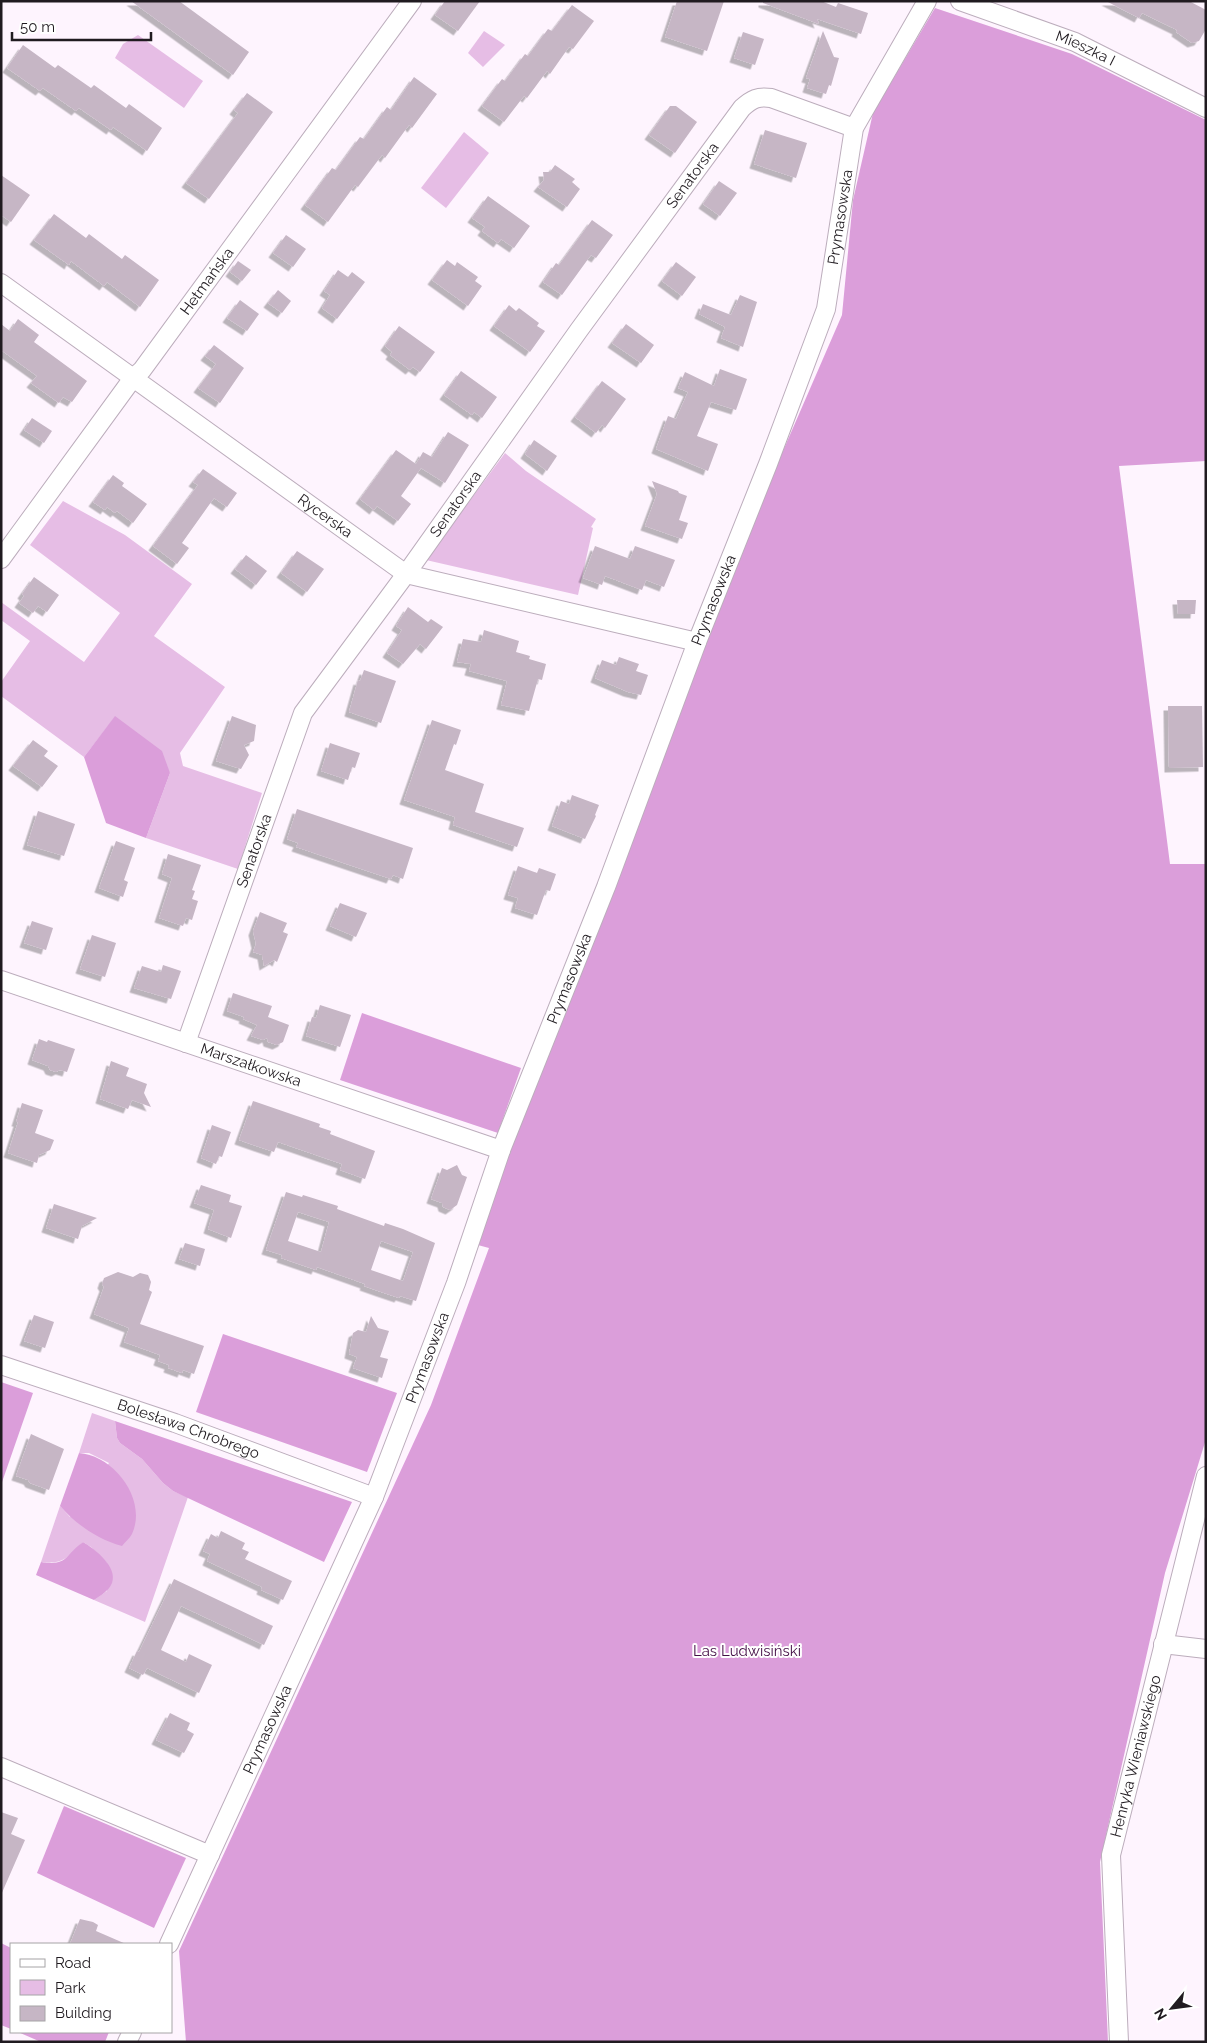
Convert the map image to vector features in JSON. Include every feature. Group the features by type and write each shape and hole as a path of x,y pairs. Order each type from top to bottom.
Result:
{"street":[{"name":"Hetmańska","path":"1,559 412,1"},
{"name":"Prymasowska","path":"169,1943 374,1497 456,1283 501,1150 606,887 697,642 768,464 826,308 854,128 927,1"},
{"name":"Mieszka I","path":"960,1 1076,42 1206,108"},
{"name":"Senatorska","path":"186,1043 303,712 406,574 579,330 742,108 755,98 762,96 772,98 854,128"},
{"name":"Rycerska","path":"1,283 406,574 697,642"},
{"name":"Marszałkowska","path":"1,980 501,1150"},
{"name":"Bolesława Chrobrego","path":"1,1365 175,1423 374,1497"},
{"name":"Henryka Wieniawskiego","path":"1119,2042 1111,1855 1206,1476"},
{"path":"1164,1644 1206,1649"},
{"path":"1,1767 210,1855"}],"green space":[{"name":"Las Ludwisiński","path":"935,8 1072,54 1206,120 1206,461 1119,466 1170,864 1206,864 1206,1439 1165,1573 1100,1862 1108,2042 186,2042 179,1951 431,1405 489,1248 474,1244 703,648 763,497 842,315 853,200 873,113"},
{"path":"484,31 505,45 483,67 468,53"},
{"path":"138,35 203,81 184,108 115,58 123,44"},
{"path":"464,132 489,153 446,208 421,188"},
{"path":"505,453 526,471 596,519 591,527 593,528 578,595 426,560"},
{"path":"63,501 125,535 192,584 154,636 225,687 180,753 183,766 262,793 238,869 146,838 170,773 115,717 84,757 1,696 1,682 30,641 1,620 1,602 84,662 120,613 30,545"},
{"path":"115,716 162,751 170,773 146,838 106,823 84,757"},
{"path":"362,1013 521,1068 498,1133 340,1080"},
{"path":"223,1334 397,1393 367,1472 196,1412"},
{"path":"1,1382 33,1393 1,1485"},
{"path":"92,1413 115,1421 117,1438 120,1443 142,1459 163,1483 173,1491 188,1497 145,1622 94,1600 107,1591 107,1563 91,1547 83,1542 65,1559 49,1563 41,1562 60,1506 70,1517 109,1463 89,1453 79,1453"},
{"path":"115,1421 352,1502 324,1562 173,1491 163,1483 142,1459 120,1443 117,1438"},
{"path":"79,1453 92,1456 115,1470 131,1494 135,1507 136,1521 132,1534 122,1546 88,1530 60,1506"},
{"path":"83,1542 104,1559 112,1571 112,1583 109,1588 94,1600 36,1575 41,1562 56,1563 61,1561"},
{"path":"64,1806 186,1858 154,1928 37,1873"},
{"path":"1,1943 10,1948 10,2029 1,2025"},
{"path":"20,2033 109,2033 105,2042 41,2042"}],"building":[{"path":"131,1 179,1 249,52 233,75"},
{"path":"445,1 480,1 458,31 435,15"},
{"path":"677,1 724,1 707,51 665,37"},
{"path":"763,1 821,1 836,7 838,3 868,13 861,34 817,19 819,24 763,3"},
{"path":"1106,1 1189,1 1206,10 1206,29 1199,41 1192,43 1176,32 1177,30 1142,13 1139,18"},
{"path":"572,5 594,21 573,49 569,47 550,74 547,71 527,98 524,96 504,122 482,106 502,79 505,81 525,54 528,56 548,29 552,31"},
{"path":"823,31 834,57 839,58 831,86 829,85 826,94 807,88 810,79 806,78"},
{"path":"743,32 764,39 755,65 734,58"},
{"path":"23,45 55,68 58,65 91,88 94,85 126,108 129,104 162,128 147,151 113,127 111,130 79,108 76,111 43,88 40,91 7,68"},
{"path":"414,77 437,94 412,128 409,125 385,158 382,155 358,187 355,185 328,222 305,205 332,168 336,170 360,137 364,139 387,107 391,110"},
{"path":"247,93 273,112 209,199 186,183 238,113 234,110"},
{"path":"670,106 676,106 697,122 675,153 649,135"},
{"path":"765,130 807,143 796,178 754,164"},
{"path":"555,165 575,179 572,182 580,189 567,207 538,187 544,180 543,172 550,172"},
{"path":"1,175 30,195 11,222 1,215"},
{"path":"719,181 737,193 720,216 703,204"},
{"path":"488,196 530,226 514,248 501,239 498,243 482,231 485,227 472,218"},
{"path":"54,214 86,238 89,234 122,259 125,255 159,280 140,307 107,282 104,286 71,261 69,265 34,240"},
{"path":"592,220 613,235 596,258 591,255 562,295 543,282 556,263 559,265"},
{"path":"286,235 306,249 293,267 273,253"},
{"path":"447,260 455,266 457,262 478,277 475,281 482,286 468,306 432,280"},
{"path":"238,261 251,270 242,281 230,272"},
{"path":"676,262 696,277 682,296 662,281"},
{"path":"338,270 348,277 352,272 365,282 337,319 322,308 330,295 324,291"},
{"path":"278,290 291,301 282,313 268,303"},
{"path":"740,295 757,302 743,347 721,338 725,327 699,314 703,304 731,315"},
{"path":"240,300 259,314 247,331 227,318"},
{"path":"509,305 516,311 519,308 539,323 537,326 545,331 530,352 494,326"},
{"path":"18,319 39,335 34,342 87,381 72,402 63,397 59,403 31,383 37,376 1,350 1,324 10,331"},
{"path":"626,324 654,345 641,363 612,343"},
{"path":"399,326 435,352 420,372 413,367 410,370 390,355 392,352 385,346"},
{"path":"214,345 244,368 220,403 198,388 216,364 205,356"},
{"path":"720,369 747,379 736,410 711,402 697,436 718,444 708,471 656,449 668,416 676,419 688,392 678,388 685,372 714,386"},
{"path":"461,371 497,397 482,418 474,412 472,415 444,395"},
{"path":"602,381 626,399 605,428 602,425 596,433 575,417"},
{"path":"32,418 52,431 44,443 24,430"},
{"path":"448,432 469,445 445,483 421,468 401,496 411,504 398,521 377,506 374,510 360,499 396,450 416,464 423,452 432,457"},
{"path":"534,440 557,456 547,471 525,454"},
{"path":"203,469 237,493 227,507 214,498 182,543 189,548 177,564 153,546 198,485 193,482"},
{"path":"113,475 124,483 122,486 147,504 133,523 117,511 115,513 107,507 105,510 93,502"},
{"path":"652,481 687,496 679,520 688,523 682,539 645,526 657,494"},
{"path":"595,546 630,559 635,546 675,560 664,587 646,580 642,590 605,576 602,585 583,578"},
{"path":"297,551 324,569 307,592 281,573"},
{"path":"246,555 267,571 256,585 235,569"},
{"path":"34,577 59,595 47,612 38,606 33,613 19,603 24,596 22,594"},
{"path":"1177,600 1196,600 1195,614 1178,614"},
{"path":"408,607 428,622 431,619 443,627 426,649 420,644 403,664 387,653 402,630 396,626"},
{"path":"484,630 519,641 516,652 530,656 529,659 546,664 542,680 538,679 529,711 501,705 507,681 469,671 471,664 457,662 463,639 481,642"},
{"path":"619,657 639,664 636,671 648,675 641,695 628,692 595,678 602,660 616,665"},
{"path":"364,670 396,681 381,723 349,712 358,680 360,681"},
{"path":"1168,706 1202,706 1203,767 1169,768"},
{"path":"232,716 256,725 254,741 244,745 249,755 241,769 216,761"},
{"path":"432,720 461,730 445,770 484,784 475,812 524,828 517,847 453,825 455,817 404,800"},
{"path":"33,740 48,751 44,756 58,766 42,787 13,766"},
{"path":"330,743 360,753 355,768 352,767 348,780 321,771"},
{"path":"572,795 599,805 585,839 552,826 561,801 569,804"},
{"path":"297,809 413,848 403,879 393,875 391,879 296,847 298,843 287,839"},
{"path":"38,811 75,824 64,856 27,845"},
{"path":"116,841 135,848 124,880 128,882 123,897 99,888"},
{"path":"168,854 201,865 192,890 195,891 192,899 198,901 192,920 186,918 183,926 159,918 172,878 162,874"},
{"path":"518,866 537,873 539,868 556,874 550,891 546,890 537,915 515,908 518,898 508,895"},
{"path":"340,903 367,913 356,937 330,926"},
{"path":"260,912 287,923 283,932 288,934 277,962 274,960 264,966 262,955 253,952 256,944 253,931"},
{"path":"32,921 53,928 46,950 24,943"},
{"path":"92,935 116,943 105,977 80,969"},
{"path":"163,965 181,971 171,999 134,988 142,966 161,972"},
{"path":"233,993 272,1006 268,1017 289,1025 283,1042 277,1045 268,1042 267,1038 263,1040 251,1036 257,1025 243,1019 244,1017 227,1011"},
{"path":"320,1005 351,1015 340,1047 306,1036 312,1017 316,1018"},
{"path":"39,1039 75,1049 67,1072 50,1070 48,1066 32,1060"},
{"path":"111,1061 129,1068 126,1076 147,1084 144,1093 151,1107 132,1100 128,1109 100,1099"},
{"path":"253,1101 320,1124 319,1127 331,1131 330,1134 375,1151 365,1179 340,1170 342,1164 278,1142 274,1152 239,1140"},
{"path":"22,1103 43,1110 35,1133 54,1140 50,1150 39,1155 37,1163 8,1153"},
{"path":"212,1125 231,1132 222,1157 219,1156 216,1164 201,1158"},
{"path":"457,1165 462,1175 467,1177 457,1205 450,1210 443,1207 442,1203 431,1199 442,1168 447,1170"},
{"path":"201,1185 231,1195 229,1202 242,1206 231,1238 208,1229 214,1210 194,1203"},
{"path":"286,1192 302,1197 303,1195 338,1206 337,1209 384,1226 385,1223 403,1229 435,1243 416,1301 381,1292 364,1286 365,1284 317,1267 316,1270 281,1258 282,1255 266,1250","holes":["298,1212 329,1222 321,1252 288,1241","381,1241 413,1252 403,1281 371,1270"]},
{"path":"54,1204 97,1218 82,1226 78,1239 46,1228"},
{"path":"185,1243 205,1249 200,1266 179,1259"},
{"path":"118,1272 133,1277 140,1273 148,1275 151,1282 149,1290 152,1292 140,1324 204,1346 194,1374 183,1370 182,1373 168,1368 169,1365 158,1361 160,1355 124,1342 129,1328 94,1314 104,1287 102,1284 104,1278"},
{"path":"34,1315 54,1322 45,1348 24,1341"},
{"path":"371,1316 378,1328 389,1331 380,1357 388,1359 382,1378 353,1368 357,1357 349,1354 353,1333 358,1330 366,1332"},
{"path":"31,1434 64,1449 49,1490 16,1476"},
{"path":"221,1531 245,1543 242,1549 249,1552 245,1559 292,1581 283,1600 261,1590 262,1587 207,1561 210,1554 203,1551 211,1534 218,1538"},
{"path":"174,1579 273,1626 264,1645 181,1606 161,1650 186,1662 189,1654 212,1665 199,1693 147,1668 143,1675 129,1668 137,1651 139,1652"},
{"path":"170,1713 190,1723 187,1730 194,1734 184,1753 156,1740"},
{"path":"1,1812 18,1818 11,1834 25,1840 1,1895"},
{"path":"80,1919 93,1922 98,1925 96,1931 124,1943 70,1943"}]}
